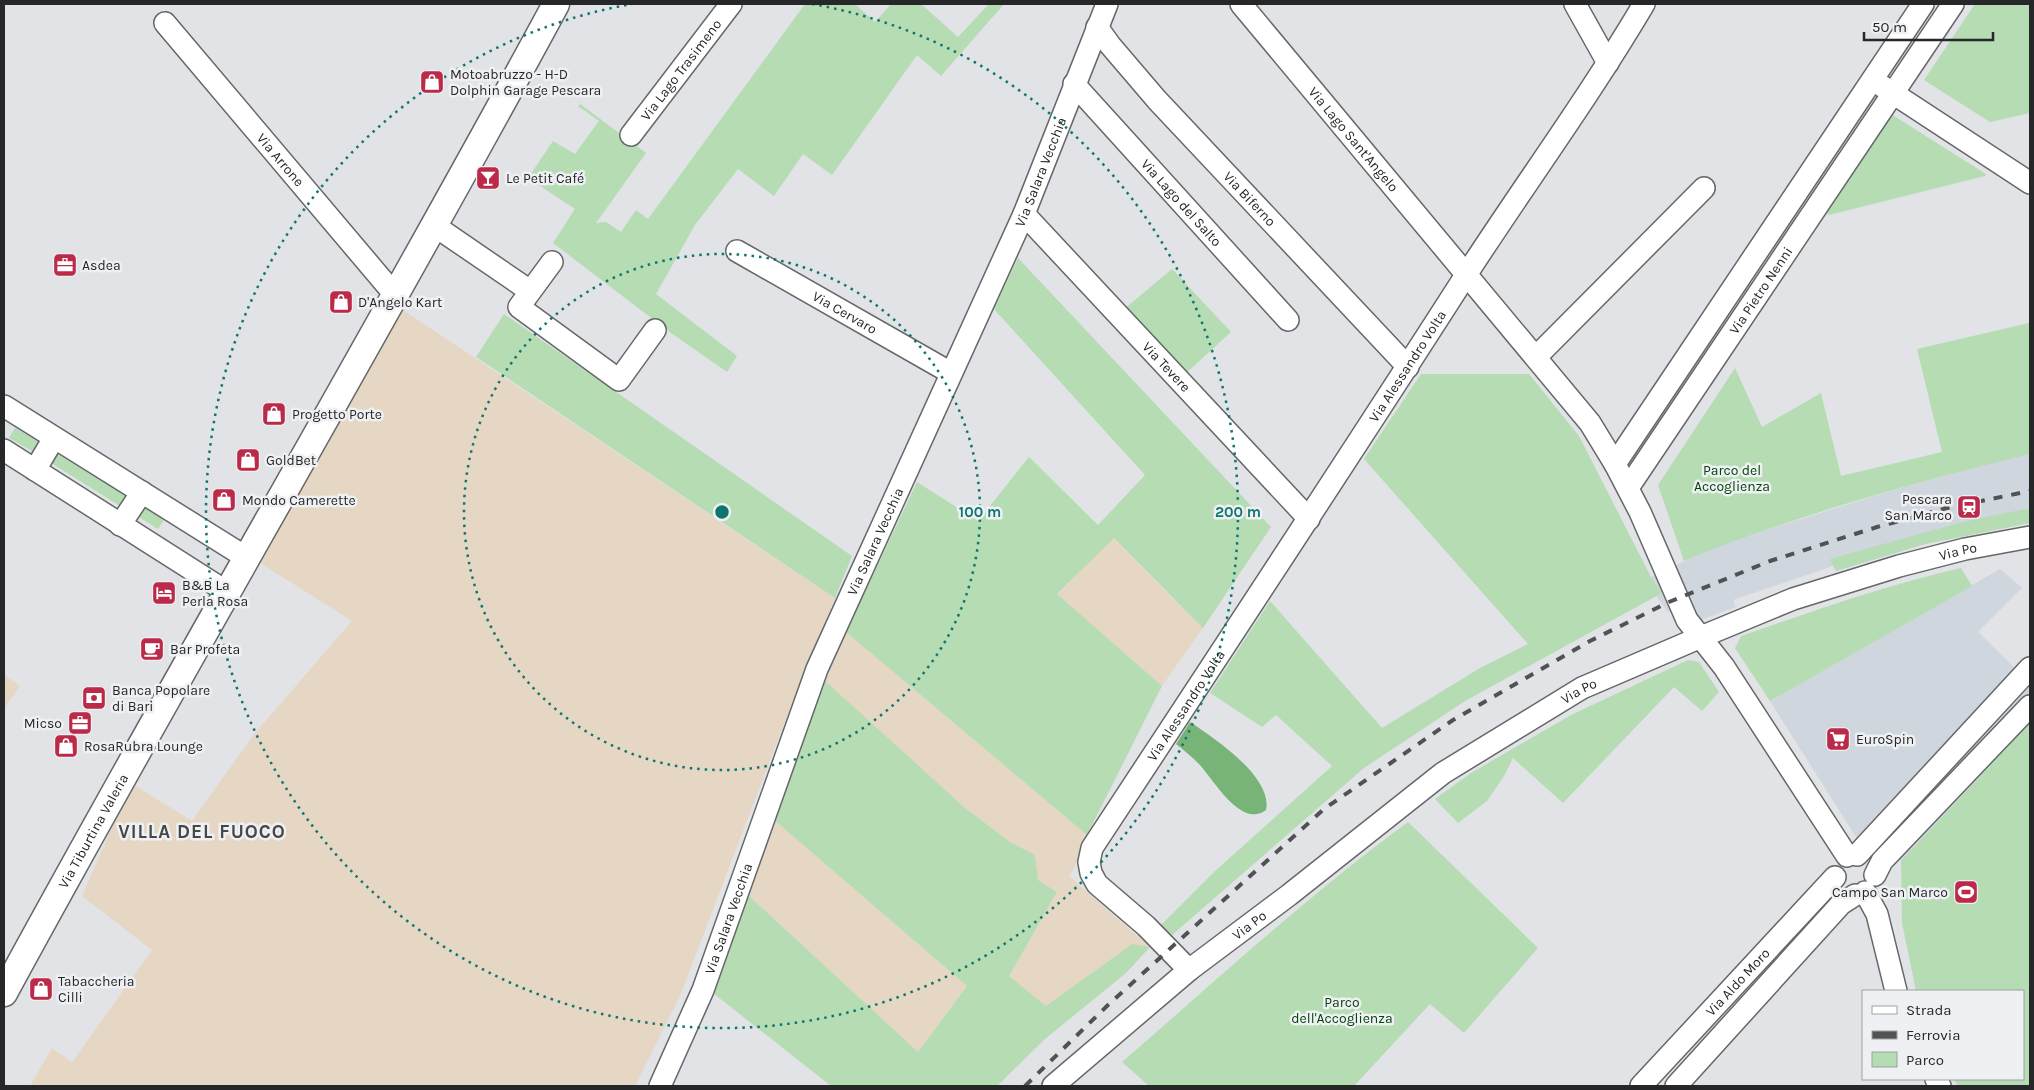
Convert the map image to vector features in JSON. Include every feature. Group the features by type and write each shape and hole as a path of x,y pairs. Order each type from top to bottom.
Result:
{"main road":[{"name":"Via Tiburtina Valeria","path":"5,989 434,226 550,6"}],"street":[{"name":"Via Lago Trasimeno","path":"631,135 731,4"},
{"name":"Via Lago Sant'Angelo","path":"1241,4 1467,274"},
{"path":"1575,4 1608,63"},
{"name":"Via Alessandro Volta","path":"1189,970 1146,926 1097,884 1091,873 1092,848 1309,519 1467,274 1608,63 1644,4"},
{"name":"Via Pietro Nenni","path":"1615,464 1922,4"},
{"name":"Via Pietro Nenni","path":"1628,488 1953,4"},
{"name":"Via Salara Vecchia","path":"660,1086 703,990 817,669 1024,214 1102,11"},
{"name":"Via Biferno","path":"1102,11 1110,45 1157,100 1408,367"},
{"name":"Via Arrone","path":"165,23 395,295"},
{"path":"1872,79 2030,183"},
{"name":"Via Lago del Salto","path":"1074,84 1288,320"},
{"path":"1536,357 1704,188"},
{"name":"Via Tevere","path":"1024,214 1309,519"},
{"path":"434,226 530,291"},
{"name":"Via Cervaro","path":"737,251 951,373"},
{"path":"552,262 518,307 619,380 655,330"},
{"path":"1467,274 1590,423 1615,464 1648,528 1685,615 1724,667 1852,855 1868,859 1875,868 1865,887 1850,894 1840,888 1835,877 1838,864 1852,855 2030,668"},
{"path":"6,411 54,438 247,558"},
{"path":"35,470 54,438"},
{"path":"4,450 227,592"},
{"path":"120,525 142,492"},
{"name":"Via Po","path":"1189,970 1296,889 1443,773 1582,688 1793,599 1891,568 1965,549 2030,537"},
{"name":"Via Aldo Moro","path":"1676,1086 1841,904 1865,887 1882,861 2030,706"},
{"name":"Via Aldo Moro","path":"1641,1086 1835,877"},
{"path":"1865,887 1877,914 1896,990"},
{"path":"1054,1086 1189,970"}],"shaded area":[{"path":"397,306 835,598 797,690 680,996 635,1086 30,1086 52,1048 72,1062 152,950 82,896 131,783 192,821 255,733 352,621 257,561"},
{"path":"2030,454 2030,523 1925,544 1836,571 1833,566 1733,600 1736,607 1698,621 1689,603 1668,612 1656,596 1662,593 1651,577 1724,543 1894,490 1967,469"},
{"path":"1113,538 1203,628 1162,686 1057,595"},
{"path":"2000,569 2022,588 1978,632 2030,683 2030,723 1901,861 1856,837 1770,701"},
{"path":"846,632 1087,835 1081,845 1076,865 1069,876 1150,947 1132,944 1046,1006 1008,976 1057,892 1038,880 1035,855 1010,842 964,807 822,678"},
{"path":"4,675 20,686 4,709"},
{"path":"773,819 967,986 918,1052 747,894"}],"green space":[{"path":"805,4 855,4 875,22 891,4 921,4 958,37 989,4 1004,4 941,76 917,55 832,175 803,154 774,196 738,169 695,225 656,294 737,356 727,372 671,333 553,243 575,209 528,178 553,141 575,154 599,121 578,106 580,104 646,153 596,223 606,222 621,232 636,210 648,219"},
{"path":"1975,4 2030,4 2030,113 1990,122 1924,80"},
{"path":"1891,114 1986,174 1985,176 1829,215 1825,212"},
{"path":"1018,258 1271,527 1203,628 1114,538 1057,594 1162,686 1087,835 846,632 917,482 978,521 1029,457 1098,525 1145,475 994,309"},
{"path":"1172,269 1231,332 1182,377 1123,310"},
{"path":"504,314 852,556 835,598 476,357"},
{"name":"Parco del Accoglienza","path":"2029,323 2030,454 1842,505 1742,538 1684,561 1658,485 1735,368 1762,427 1821,393 1841,476 1942,452 1917,349"},
{"path":"1421,374 1529,374 1579,436 1651,577 1662,593 1465,701 1364,768 1171,936 1160,926 1214,872 1332,766 1276,715 1262,727 1210,693 1270,601 1382,728 1480,668 1528,644 1364,459"},
{"path":"15,428 38,441 32,451 9,438"},
{"path":"54,452 126,496 120,506 48,461"},
{"path":"142,506 164,520 158,529 136,515"},
{"path":"2030,508 2030,523 1925,544 1836,571 1830,559 1959,523"},
{"path":"1961,568 1972,586 1770,701 1735,648 1741,636 1878,590"},
{"path":"1688,660 1699,662 1719,692 1702,711 1674,687 1563,803 1513,758 1504,776 1487,801 1458,823 1435,799 1471,773 1571,715"},
{"path":"822,678 964,807 1010,842 1035,855 1038,880 1057,892 1009,976 1046,1006 1132,944 1150,947 1126,973 1045,1039 997,1086 831,1086 713,993 747,894 918,1052 967,986 773,819"},
{"path":"1190,722 1226,748 1251,772 1266,797 1266,810 1257,814 1247,813 1238,808 1220,791 1199,764 1176,744"},
{"name":"Campo San Marco","path":"2030,723 2030,1086 1958,1086 1955,1080 2024,1080 2024,990 1916,990 1902,923 1901,861"},
{"name":"Parco dell'Accoglienza","path":"1408,822 1538,948 1464,1033 1430,1004 1354,1086 1149,1086 1122,1062 1262,939 1334,879"}],"railway":[{"path":"1025,1086 1108,1005 1324,809 1453,720 1590,641 1669,602 1770,561 1877,527 1947,508 2030,491"}],"place":[{"name":"Motoabruzzo - H-D Dolphin Garage Pescara","path":"432,82"},
{"name":"Le Petit Café","path":"488,178"},
{"name":"Asdea","path":"65,265"},
{"name":"D'Angelo Kart","path":"341,302"},
{"name":"Progetto Porte","path":"274,414"},
{"name":"GoldBet","path":"248,460"},
{"name":"Mondo Camerette","path":"224,500"},
{"name":"Pescara San Marco","path":"1969,507"},
{"name":"B&B La Perla Rosa","path":"164,593"},
{"name":"Bar Profeta","path":"152,649"},
{"name":"Banca Popolare di Bari","path":"94,698"},
{"name":"Micso","path":"80,723"},
{"name":"EuroSpin","path":"1838,739"},
{"name":"RosaRubra Lounge","path":"66,746"},
{"name":"Campo San Marco","path":"1966,892"},
{"name":"Tabaccheria Cilli","path":"41,989"}],"district":[{"name":"VILLA DEL FUOCO","path":"202,831"}]}
